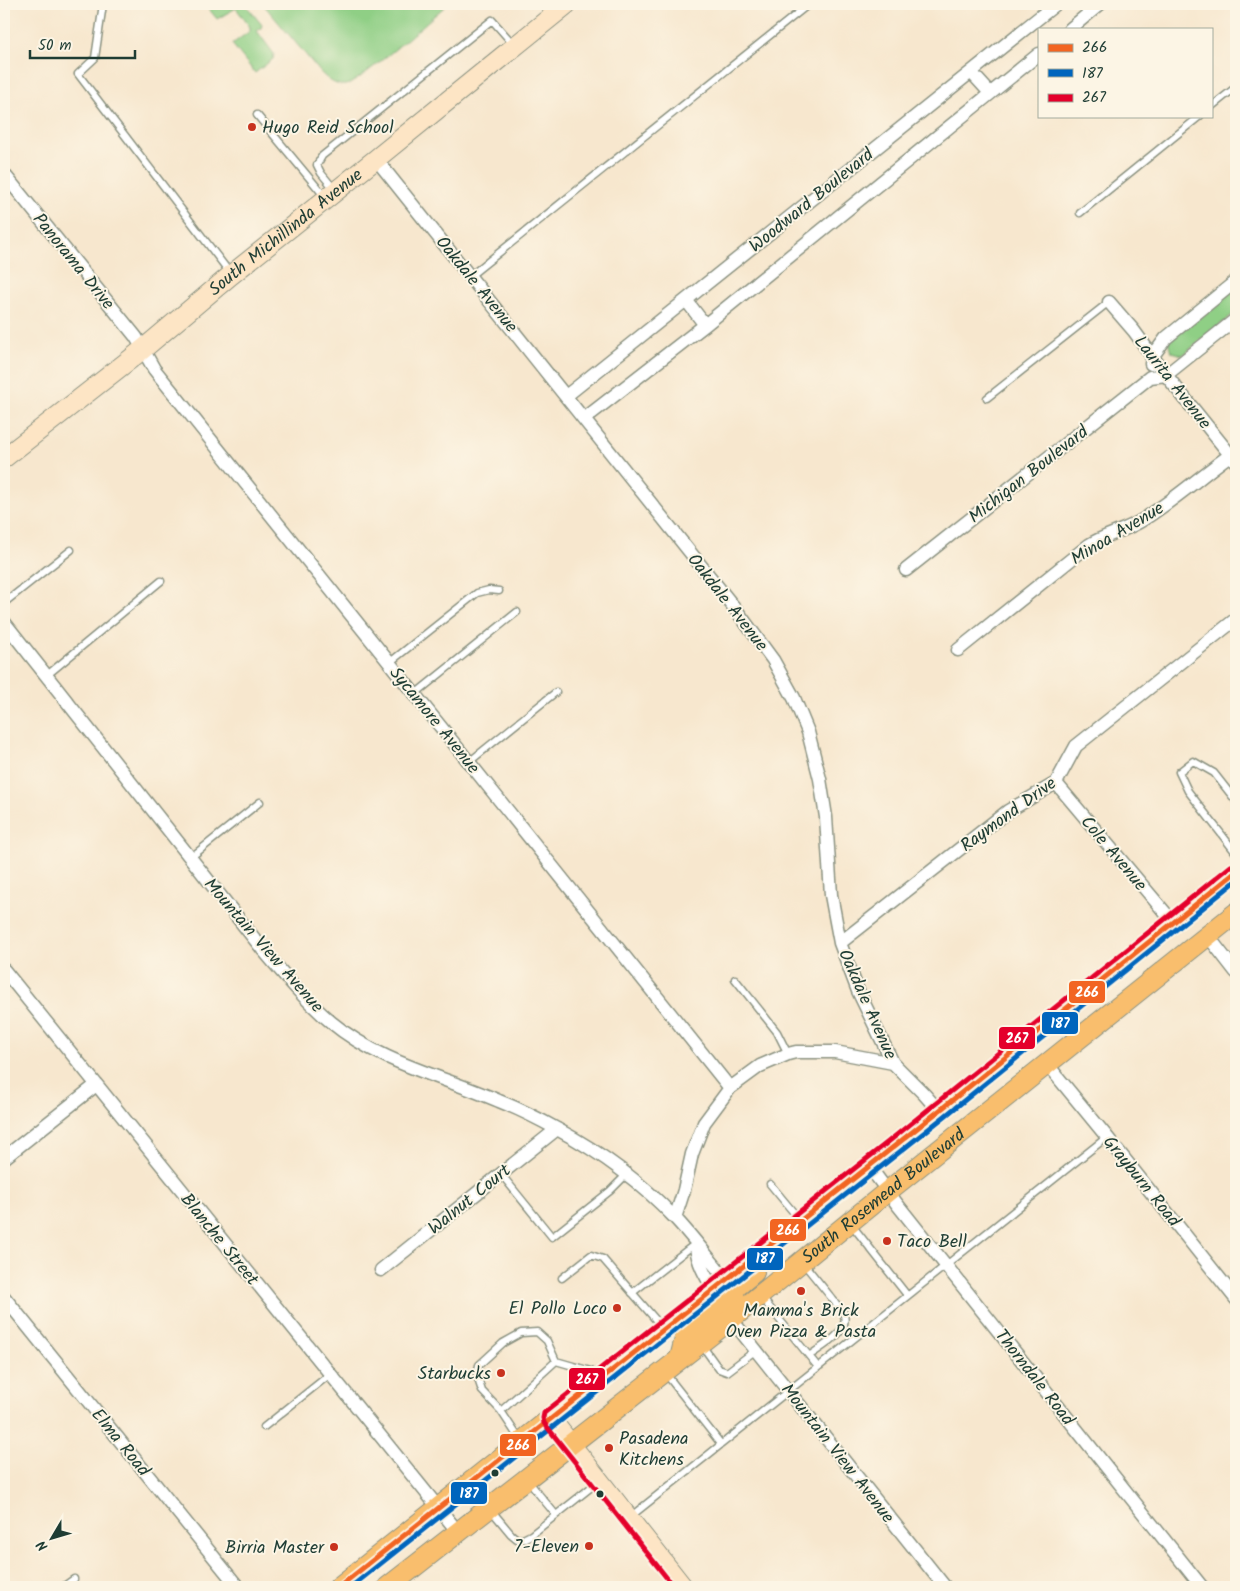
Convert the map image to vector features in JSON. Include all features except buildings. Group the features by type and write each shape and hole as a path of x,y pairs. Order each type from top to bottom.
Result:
{"main road":[{"name":"South Michillinda Avenue","path":"4,458 142,350 231,275 567,4"},
{"name":"South Rosemead Boulevard","path":"339,1587 1236,872"},
{"name":"South Rosemead Boulevard","path":"388,1587 802,1262 888,1190 1236,913"},
{"path":"731,1318 735,1288 826,1214 838,1190"},
{"path":"680,1358 687,1331 718,1305 720,1285"},
{"path":"550,1418 682,1587"}],"street":[{"name":"Woodward Boulevard","path":"566,396 1056,4"},
{"path":"1071,28 1100,4"},
{"name":"Woodward Boulevard","path":"584,419 705,325 1038,55"},
{"path":"971,72 990,93"},
{"name":"Oakdale Avenue","path":"376,159 737,611 773,660 794,698 808,732 820,779 826,817 831,895 840,943 858,991 893,1063 938,1111"},
{"name":"Panorama Drive","path":"4,174 136,337 142,350"},
{"path":"1236,281 1166,338 1152,357 1150,377 1166,375 1236,319"},
{"path":"686,300 705,325"},
{"name":"Laurita Avenue","path":"1109,302 1134,331 1166,375 1233,458"},
{"name":"Sycamore Avenue","path":"142,350 154,369 730,1088"},
{"name":"Michigan Boulevard","path":"906,570 1150,377"},
{"name":"Minoa Avenue","path":"958,650 1089,545 1101,537 1124,530 1144,520 1233,458"},
{"name":"Raymond Drive","path":"840,943 1008,811 1056,783 1076,746 1236,619"},
{"name":"Mountain View Avenue","path":"4,622 190,858 304,998 332,1023 365,1045 405,1065 499,1100 557,1129 604,1157 643,1187 675,1218 696,1243 697,1253 705,1276 720,1285"},
{"name":"Cole Avenue","path":"1056,783 1173,922"},
{"path":"1208,936 1236,972"},
{"name":"Blanche Street","path":"4,970 458,1532"},
{"path":"675,1218 684,1190 692,1154 704,1122 730,1088 760,1066 796,1052 835,1052 893,1063"},
{"name":"Grayburn Road","path":"1047,1064 1236,1299"},
{"path":"4,1158 96,1086"},
{"name":"Walnut Court","path":"381,1270 557,1129"},
{"name":"Thorndale Road","path":"868,1166 1202,1587"},
{"name":"Elma Road","path":"4,1297 238,1587"},
{"name":"Mountain View Avenue","path":"731,1318 944,1587"}],"lane":[{"path":"103,4 95,58 78,74 231,275"},
{"path":"470,276 809,4"},
{"path":"331,195 317,165 322,156 492,20 515,46"},
{"path":"1212,106 1236,87"},
{"path":"257,115 331,195"},
{"path":"1080,212 1198,118"},
{"path":"987,398 1109,302"},
{"path":"4,604 71,550"},
{"path":"46,676 162,581"},
{"path":"390,663 477,593 489,590 499,591"},
{"path":"414,694 517,612"},
{"path":"469,762 556,692"},
{"path":"1236,800 1214,773 1193,761 1179,772 1188,791 1236,853"},
{"path":"190,858 260,802"},
{"path":"735,979 777,1032 788,1054"},
{"path":"629,1517 1107,1137"},
{"path":"501,1174 552,1237 610,1191 626,1175"},
{"path":"770,1184 803,1218"},
{"path":"849,1222 907,1296"},
{"path":"632,1293 696,1243"},
{"path":"562,1278 591,1255 603,1258 663,1328"},
{"path":"802,1262 846,1318 845,1325 838,1334 809,1356"},
{"path":"760,1295 818,1367"},
{"path":"521,1441 501,1410 482,1391 477,1376 479,1365 503,1343 521,1333 537,1332 547,1341 556,1361 604,1375"},
{"path":"700,1343 719,1369 728,1372 756,1350"},
{"path":"501,1410 556,1361"},
{"path":"663,1371 721,1444"},
{"path":"264,1427 330,1374"},
{"path":"526,1478 556,1515"},
{"path":"489,1507 511,1534 517,1539 523,1539 599,1481"},
{"path":"63,1587 74,1579"}],"green space":[{"path":"209,4 245,4 262,25 257,31 274,54 273,59 255,73 232,44 250,31 250,27 236,8 217,19 207,7"},
{"path":"263,4 448,4 365,74 346,85 339,85 322,74"},
{"path":"1236,287 1236,312 1183,355 1171,352 1168,341"}],"transit line":[{"name":"267","path":"674,1587 544,1423 544,1413 888,1142 1231,866"},
{"name":"266","path":"339,1587 940,1110 1236,872"},
{"name":"187","path":"351,1587 945,1116 1236,881"}],"place":[{"name":"Hugo Reid School","path":"252,127"},
{"name":"Taco Bell","path":"887,1241"},
{"name":"Mamma's Brick Oven Pizza & Pasta","path":"801,1291"},
{"name":"El Pollo Loco","path":"617,1308"},
{"name":"Starbucks","path":"501,1373"},
{"name":"Pasadena Kitchens","path":"609,1448"},
{"name":"7-Eleven","path":"589,1546"},
{"name":"Birria Master","path":"334,1547"}]}
